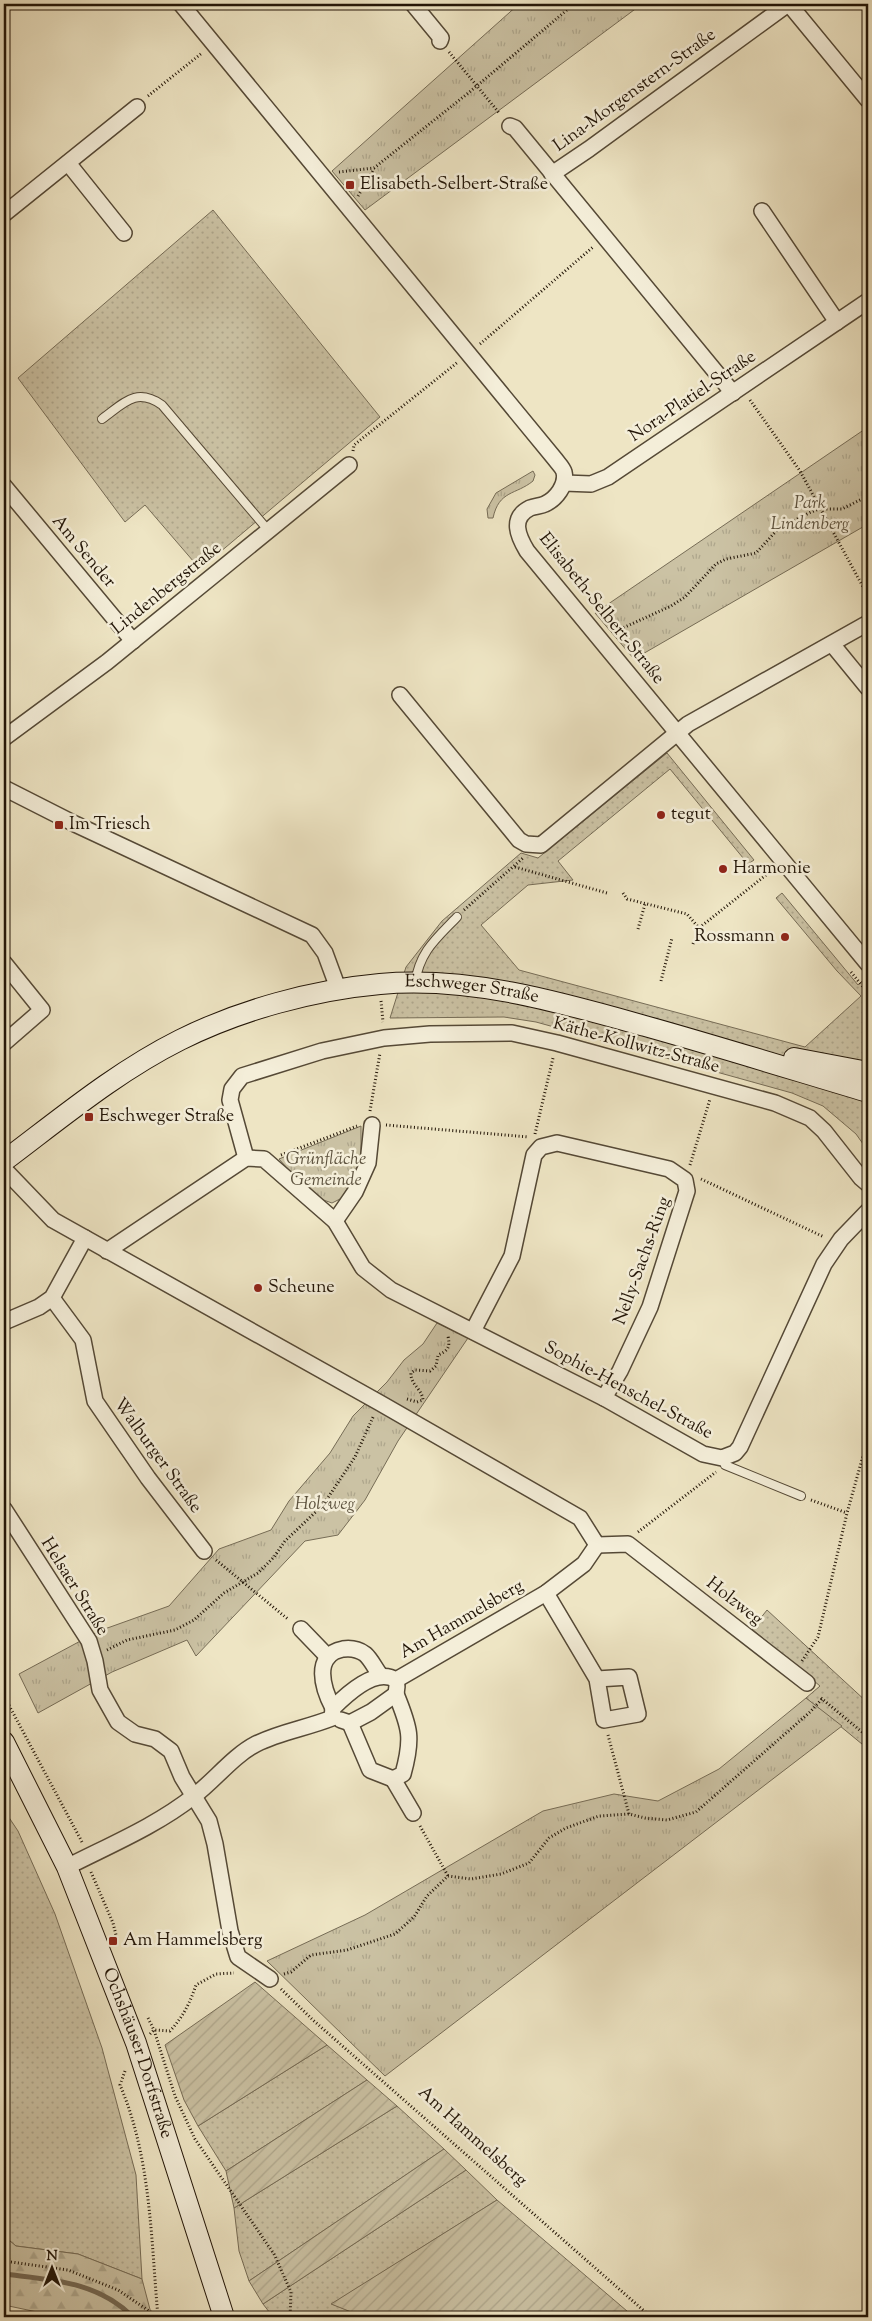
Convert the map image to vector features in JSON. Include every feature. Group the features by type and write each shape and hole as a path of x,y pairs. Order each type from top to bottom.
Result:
{"main road":[{"name":"Eschweger Straße","path":"4,1161 124,1073 180,1040 255,1010 380,984 461,986 539,998 682,1036 868,1092"},
{"name":"Eschweger Straße","path":"682,1036 868,1072"},
{"name":"Ochshäuser Dorfstraße","path":"4,1742 76,1863 224,2317"}],"street":[{"path":"181,4 555,459 564,472 564,483"},
{"path":"413,4 441,38 440,42"},
{"name":"Lina-Morgenstern-Straße","path":"552,174 788,4 868,100"},
{"path":"4,214 137,107"},
{"name":"Lina-Morgenstern-Straße","path":"510,126 515,128 552,174 737,390"},
{"path":"68,162 124,233"},
{"path":"762,211 837,322"},
{"name":"Nora-Platiel-Straße","path":"564,483 591,484 608,477 868,301"},
{"name":"Lindenbergstraße","path":"4,738 134,641 349,465"},
{"name":"Elisabeth-Selbert-Straße","path":"564,483 559,493 547,504 531,508 522,513 517,523 518,535 527,551 868,964"},
{"name":"Am Sender","path":"4,486 134,641"},
{"path":"400,695 520,840 533,846 541,845 688,724 868,623"},
{"path":"832,644 868,688"},
{"path":"4,788 75,824 312,935 325,953 339,991"},
{"path":"4,963 42,1010 4,1043"},
{"name":"Käthe-Kollwitz-Straße","path":"246,1158 230,1100 232,1089 242,1076 322,1051 384,1038 430,1034 512,1033 558,1043 775,1103 810,1118 824,1130 860,1178 868,1184"},
{"path":"335,1221 355,1192 368,1163 371,1123"},
{"name":"Nelly-Sachs-Ring","path":"473,1331 512,1256 534,1155 541,1147 558,1143 669,1169 685,1180 687,1192 650,1307 620,1371 604,1398"},
{"path":"106,1251 246,1158 267,1161"},
{"name":"Sophie-Henschel-Straße","path":"267,1161 335,1221 363,1268 391,1290 604,1398 703,1454 722,1458 735,1453 740,1446 824,1264 838,1243 868,1211"},
{"path":"4,1169 53,1220 380,1403 580,1518 597,1545 628,1544"},
{"path":"4,1322 39,1307 52,1298 84,1238"},
{"name":"Walburger Straße","path":"52,1298 82,1340 95,1401 148,1478 204,1551"},
{"name":"Helsaer Straße","path":"4,1509 89,1641 100,1690 118,1722 135,1734 155,1739 171,1751 182,1777 194,1796"},
{"name":"Holzweg","path":"628,1544 807,1683"},
{"name":"Am Hammelsberg","path":"350,1723 371,1712 396,1687 546,1593 584,1564 597,1545"},
{"name":"Am Hammelsberg","path":"546,1593 597,1679 604,1720"},
{"path":"301,1629 328,1657"},
{"path":"76,1863 139,1830 194,1796 254,1744 332,1713 346,1696 381,1676 365,1654 352,1648 336,1650 328,1657 324,1666 323,1678 324,1691 332,1713 350,1723 370,1770 393,1779 413,1813"},
{"name":"Am Hammelsberg","path":"381,1676 392,1677 396,1687"},
{"path":"597,1679 629,1677 638,1714 604,1720"},
{"path":"393,1779 403,1774 409,1752 408,1724 396,1687"},
{"path":"194,1796 209,1821 230,1930 238,1957 270,1979"}],"lane":[{"path":"102,419 131,398 151,397 162,405 268,530"},
{"path":"415,984 418,964 433,942 457,917"},
{"path":"725,1465 801,1496"}],"path":[{"path":"350,209 374,168 574,4"},
{"path":"440,42 510,126"},
{"path":"137,107 213,44"},
{"path":"320,173 374,168"},
{"path":"737,390 800,471 868,596"},
{"path":"601,640 623,627 666,610 685,597 716,564 726,559 756,552 779,528 819,509 842,509 868,496"},
{"path":"457,917 514,866 533,846"},
{"path":"693,944 699,928 784,862"},
{"path":"514,866 607,893"},
{"path":"623,894 627,899 687,914 699,928"},
{"path":"638,930 645,904"},
{"path":"660,980 672,938"},
{"path":"851,972 868,993"},
{"path":"371,1123 384,1038 380,984"},
{"path":"267,1161 371,1123 523,1135 534,1138 558,1043"},
{"path":"716,1088 685,1180 700,1178 838,1243"},
{"path":"95,1661 106,1650 127,1640 175,1630 188,1623 224,1593 258,1573 274,1557 285,1541 323,1506 355,1457 380,1403 390,1396 417,1402 423,1400 422,1395 411,1380 411,1373 415,1370 430,1370 436,1366 438,1354 447,1351 450,1346 447,1330 452,1321"},
{"path":"806,1654 818,1637 847,1513 868,1438"},
{"path":"628,1544 641,1529 725,1465"},
{"path":"801,1496 847,1513"},
{"path":"204,1551 301,1629"},
{"path":"807,1683 822,1699 868,1737"},
{"path":"4,1696 81,1839 76,1863 113,1923 120,1949"},
{"path":"448,1876 470,1880 501,1874 529,1863 549,1838 566,1828 599,1816 629,1814 667,1820 696,1812 810,1712 822,1699"},
{"path":"604,1720 629,1814"},
{"path":"413,1813 448,1876"},
{"path":"270,1979 291,1972 311,1955 347,1950 395,1934 414,1917 427,1896 448,1876"},
{"path":"156,2030 170,2031 181,2019 196,1984 216,1974 236,1973"},
{"name":"Am Hammelsberg","path":"270,1979 343,2048 651,2317"},
{"path":"146,2015 154,2030 175,2096 195,2140 274,2254 291,2292 290,2317"},
{"path":"136,2043 120,2085 140,2146 158,2317"},
{"path":"4,2261 68,2270 118,2290 158,2317"}],"green space":[{"path":"519,4 642,4 365,210 332,171"},
{"path":"213,210 380,417 200,569 145,505 125,522 18,378"},
{"name":"Park Lindenberg","path":"868,427 868,524 634,659 595,613"},
{"path":"533,471 535,475 533,481 509,494 499,502 493,518 488,518 487,509 496,493"},
{"path":"667,753 754,860 748,864 670,769 558,861 573,880 528,885 481,925 519,970 805,1047 861,996 837,971 776,898 782,893 858,985 868,975 868,1151 856,1134 823,1106 792,1093 695,1066 536,1022 504,1017 390,1018 406,967 442,921 521,853 538,858"},
{"name":"Grünfläche Gemeinde","path":"361,1126 361,1162 342,1198 332,1203 312,1196 279,1159"},
{"name":"Holzweg","path":"437,1323 468,1338 398,1441 365,1500 338,1535 305,1541 196,1656 187,1640 112,1672 38,1713 19,1674 99,1631 169,1606 219,1549 271,1530 289,1501 330,1453 353,1416 387,1382 404,1360 423,1344"},
{"path":"767,1610 868,1703 868,1749 806,1698 820,1686 752,1629"},
{"path":"806,1698 842,1726 385,2076 267,1961 365,1915 543,1811 614,1794 658,1801 719,1769"},
{"path":"4,1810 18,1831 55,1914 102,2048 136,2175 142,2279 78,2254 16,2246 4,2236"},
{"path":"255,1982 327,2045 198,2126 184,2100 165,2045"},
{"path":"327,2045 367,2080 226,2171 198,2126"},
{"path":"367,2080 397,2106 234,2208 226,2171"},
{"path":"397,2106 444,2149 249,2281 239,2251 234,2208"},
{"path":"444,2149 466,2170 263,2304 249,2281"},
{"path":"466,2170 497,2200 332,2304 364,2317 273,2317 263,2304"},
{"path":"497,2200 634,2317 364,2317 331,2304"},
{"path":"4,2236 16,2246 78,2254 142,2279 152,2317 61,2317 4,2305"}],"waterway":[{"path":"4,2274 56,2281 89,2289 119,2305 133,2317"}],"place":[{"name":"Elisabeth-Selbert-Straße","path":"350,185"},
{"name":"tegut","path":"661,815"},
{"name":"Im Triesch","path":"59,825"},
{"name":"Harmonie","path":"723,869"},
{"name":"Rossmann","path":"785,937"},
{"name":"Eschweger Straße","path":"89,1117"},
{"name":"Scheune","path":"258,1288"},
{"name":"Am Hammelsberg","path":"113,1941"}]}
